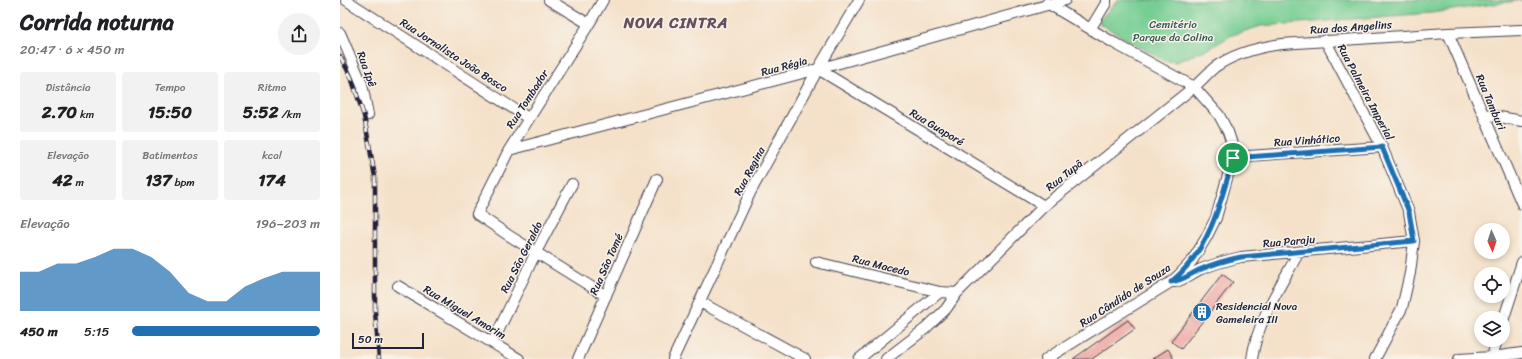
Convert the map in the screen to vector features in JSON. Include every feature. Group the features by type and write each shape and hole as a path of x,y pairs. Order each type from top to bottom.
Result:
{"street":[{"name":"Rua Jornalista João Bosco","path":"346,0 528,118"},
{"path":"549,0 589,24"},
{"name":"Rua Tombador","path":"536,252 477,214 509,150 603,0"},
{"name":"Rua Regina","path":"673,359 751,191 818,69 859,0"},
{"name":"Rua Régia","path":"509,150 818,69 1046,2 1065,0"},
{"path":"1091,28 1106,3 1106,0"},
{"name":"Rua Cândido de Souza","path":"1046,2 1114,43 1194,87 1219,115 1228,132 1232,144 1233,158 1216,218 1192,261 1179,275 1171,282 1046,359"},
{"name":"Rua dos Angelins","path":"1194,87 1215,67 1235,56 1259,48 1325,40 1522,30"},
{"name":"Rua Ipê","path":"340,33 362,84 368,115"},
{"name":"Rua Tamburi","path":"1448,33 1522,204"},
{"name":"Rua Palmeira Imperial","path":"1325,40 1382,147 1409,212 1414,241 1410,273 1402,308 1375,359"},
{"name":"Rua Guaporé","path":"818,69 1044,206"},
{"name":"Rua Tupã","path":"886,359 925,329 946,309 957,293 1044,206 1194,87"},
{"path":"1483,114 1522,121"},
{"name":"Rua Vinhático","path":"1233,158 1382,147"},
{"name":"Rua São Tomé","path":"578,359 657,179"},
{"name":"Rua São Geraldo","path":"493,342 536,252 572,184"},
{"name":"Rua Paraju","path":"1171,282 1178,281 1225,260 1241,257 1414,241"},
{"path":"536,252 606,296"},
{"path":"1252,359 1261,328 1271,304 1299,252"},
{"name":"Rua Macedo","path":"816,262 940,292"},
{"path":"1506,311 1522,262"},
{"name":"Rua Miguel Amorim","path":"398,286 519,359"},
{"path":"859,359 940,292 957,293"},
{"path":"700,302 805,359"},
{"path":"1492,357 1495,347"},
{"path":"1459,359 1522,353"}],"green space":[{"name":"Cemitério Parque da Colina","path":"1118,0 1522,0 1431,13 1261,26 1232,35 1212,47 1176,62 1165,61 1100,24 1100,20"}],"building":[{"name":"Residencial Nova Gameleira III","path":"1222,274 1233,282 1181,349 1171,341"},
{"path":"1128,320 1135,329 1092,359 1073,359"},
{"path":"1168,349 1174,359 1152,359"}],"railway":[{"path":"340,56 351,77 364,116 375,177 375,312 379,359"}],"place":[{"name":"Residencial Nova Gameleira III","path":"1202,312"}],"district":[{"name":"NOVA CINTRA","path":"676,23"}],"route":[{"path":"1382,147 1409,212 1414,241 1241,257 1225,260 1200,270 1184,279 1171,282 1192,261 1216,218 1233,158 1382,147"}]}
